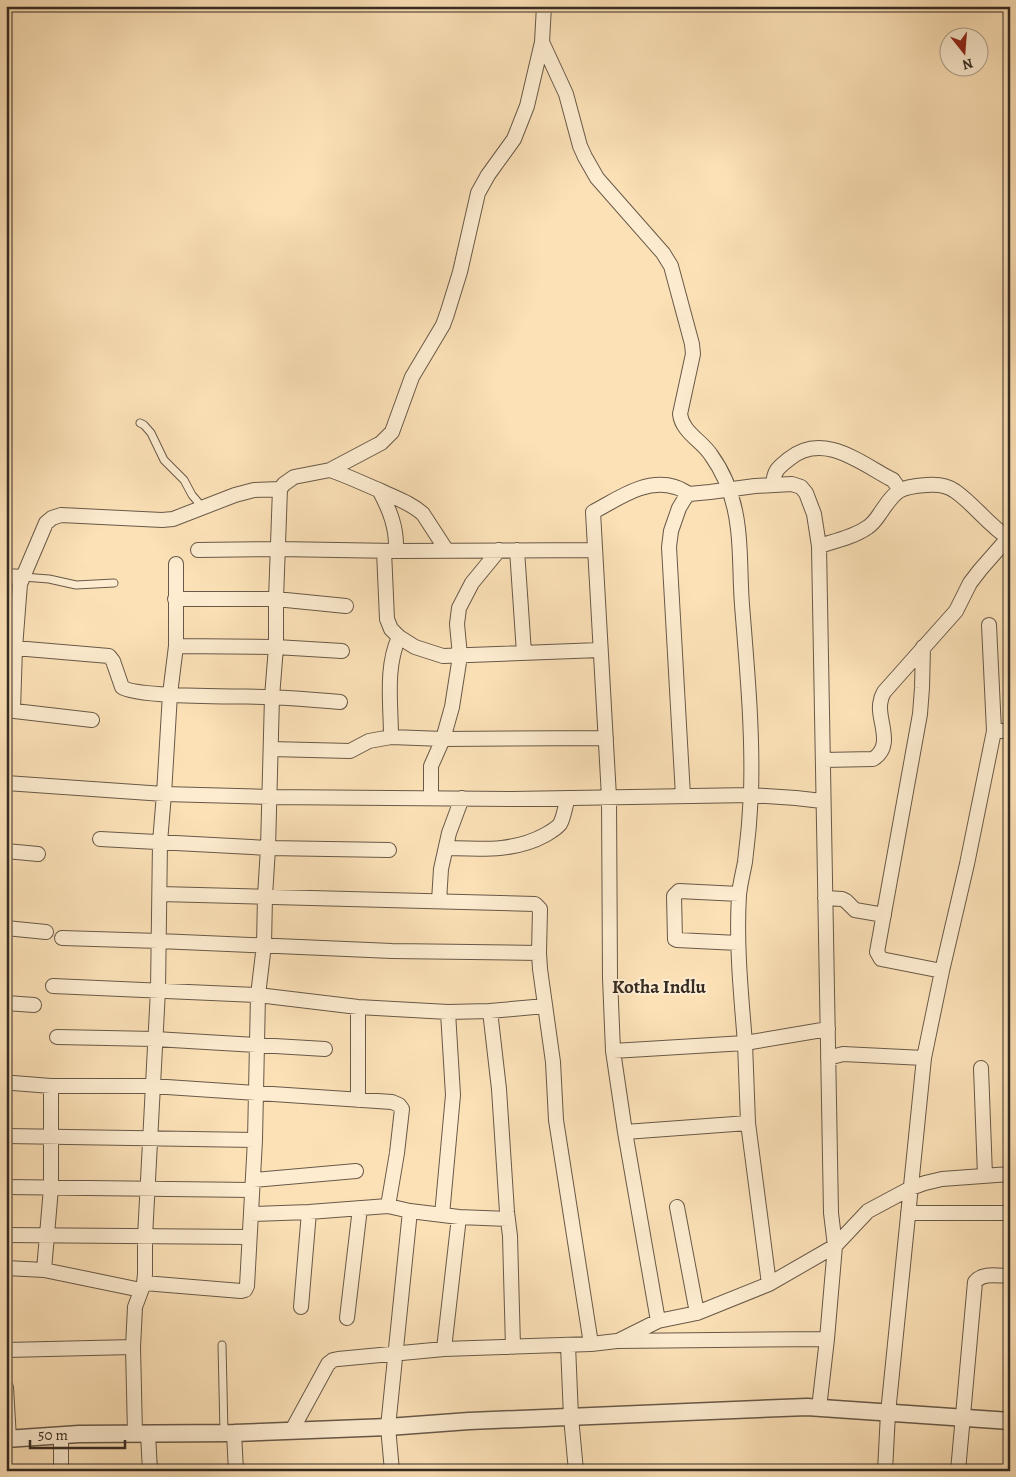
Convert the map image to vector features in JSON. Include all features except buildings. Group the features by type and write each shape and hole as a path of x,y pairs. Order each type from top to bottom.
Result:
{"street":[{"path":"6,1268 44,1270 142,1287 242,1292 246,1290 251,1214 258,995 264,945 272,697 276,647 280,489 294,477 330,470 381,443 392,432 412,377 443,325 447,314 460,272 478,193 488,175 514,139 527,106 542,42 544,6"},
{"path":"542,42 566,94 580,146 597,178 663,253 671,266 693,354 680,414 681,419 686,430 711,455 730,489 736,512 751,719 751,795 748,838 739,894 738,943 748,1123 769,1284"},
{"path":"773,485 774,474 777,469 794,455 806,449 827,448 838,450 893,480 900,490"},
{"path":"330,470 407,502 418,509 447,551"},
{"path":"658,1321 612,1051 609,797 593,512 648,486 676,487 689,494 754,486 792,484 801,487 806,493 814,514 819,546 822,801 831,1213 835,1246 819,1408"},
{"path":"819,546 867,528 874,523 892,495 900,490 909,486 934,484 944,485 954,490 1009,538 970,583 956,610 884,692 880,700 884,729 882,750 879,755 873,759 823,760"},
{"path":"92,720 10,710 12,651 20,584 46,523 52,518 61,515 173,519 245,492 280,489"},
{"path":"379,490 394,522 396,538 390,551 386,619 391,629 399,637 415,647 443,656 600,650"},
{"path":"682,796 669,547 679,508 689,494"},
{"path":"198,550 594,550"},
{"path":"431,798 431,766 443,739 452,707 460,656 457,624 459,608 472,583 499,550"},
{"path":"516,550 524,653"},
{"path":"150,1471 142,1434 133,1347 135,1307 142,1287 149,1188 152,1086 158,990 160,842 170,694 176,646 176,564"},
{"path":"6,576 23,577"},
{"path":"175,598 276,599 346,606"},
{"path":"885,1471 888,1413 924,1058 994,731 989,625"},
{"path":"391,736 390,670 394,649 399,637"},
{"path":"176,646 276,647 342,651"},
{"path":"923,648 920,714 877,952 881,959 942,971"},
{"path":"12,651 108,656 113,661 124,689 170,694 272,697 340,702"},
{"path":"994,731 1010,731"},
{"path":"271,749 350,751 368,741 391,736 443,739 606,738"},
{"path":"6,782 164,794 270,797 568,798 751,795 822,801"},
{"path":"439,901 441,869 449,833 462,798"},
{"path":"446,848 499,849 522,846 537,840 554,830 560,823 568,798"},
{"path":"100,838 268,848 389,850"},
{"path":"6,851 38,854"},
{"path":"738,943 675,939 674,896 679,891 739,894"},
{"path":"160,894 535,904 540,909 539,953 553,1062 556,1120 591,1344"},
{"path":"825,898 842,899 855,910 884,915"},
{"path":"6,928 46,932"},
{"path":"62,938 392,951 539,953"},
{"path":"53,986 258,995 358,1007 448,1012 490,1011 546,1006"},
{"path":"6,1003 34,1005"},
{"path":"358,1007 358,1100"},
{"path":"490,1011 499,1089 510,1236 513,1347"},
{"path":"442,1215 453,1095 448,1012"},
{"path":"612,1051 745,1043 828,1029"},
{"path":"57,1037 155,1039 325,1049"},
{"path":"828,1058 843,1054 924,1058"},
{"path":"981,1068 985,1176"},
{"path":"13,1083 51,1086 152,1086 392,1102 399,1105 402,1109 388,1206"},
{"path":"44,1270 50,1188 51,1086"},
{"path":"625,1132 748,1123"},
{"path":"6,1136 254,1140"},
{"path":"6,1187 149,1188 252,1185 356,1171"},
{"path":"617,1341 658,1321 697,1313 769,1284 835,1246 868,1211 910,1188 942,1179 1010,1174"},
{"path":"251,1214 388,1206 410,1212 508,1219"},
{"path":"677,1207 697,1313"},
{"path":"346,1318 360,1208"},
{"path":"301,1307 309,1212"},
{"path":"392,1471 388,1427 410,1212"},
{"path":"908,1213 1010,1214"},
{"path":"444,1349 459,1217"},
{"path":"6,1235 248,1237"},
{"path":"958,1471 975,1282 984,1275 1010,1276"},
{"path":"292,1430 332,1360 444,1349 591,1344 617,1341 827,1339"},
{"path":"568,1345 571,1417 576,1471"},
{"path":"6,1350 133,1347"},
{"path":"6,1387 8,1439 388,1427 469,1421 807,1407 1010,1421"},
{"path":"229,1433 236,1471"},
{"path":"61,1436 61,1471"}],"lane":[{"path":"140,423 148,429 164,460 184,480 192,495 203,508"},
{"path":"23,577 49,579 76,585 114,583"},
{"path":"222,1345 229,1433"}],"district":[{"name":"Kotha Indlu","path":"659,987"}]}
